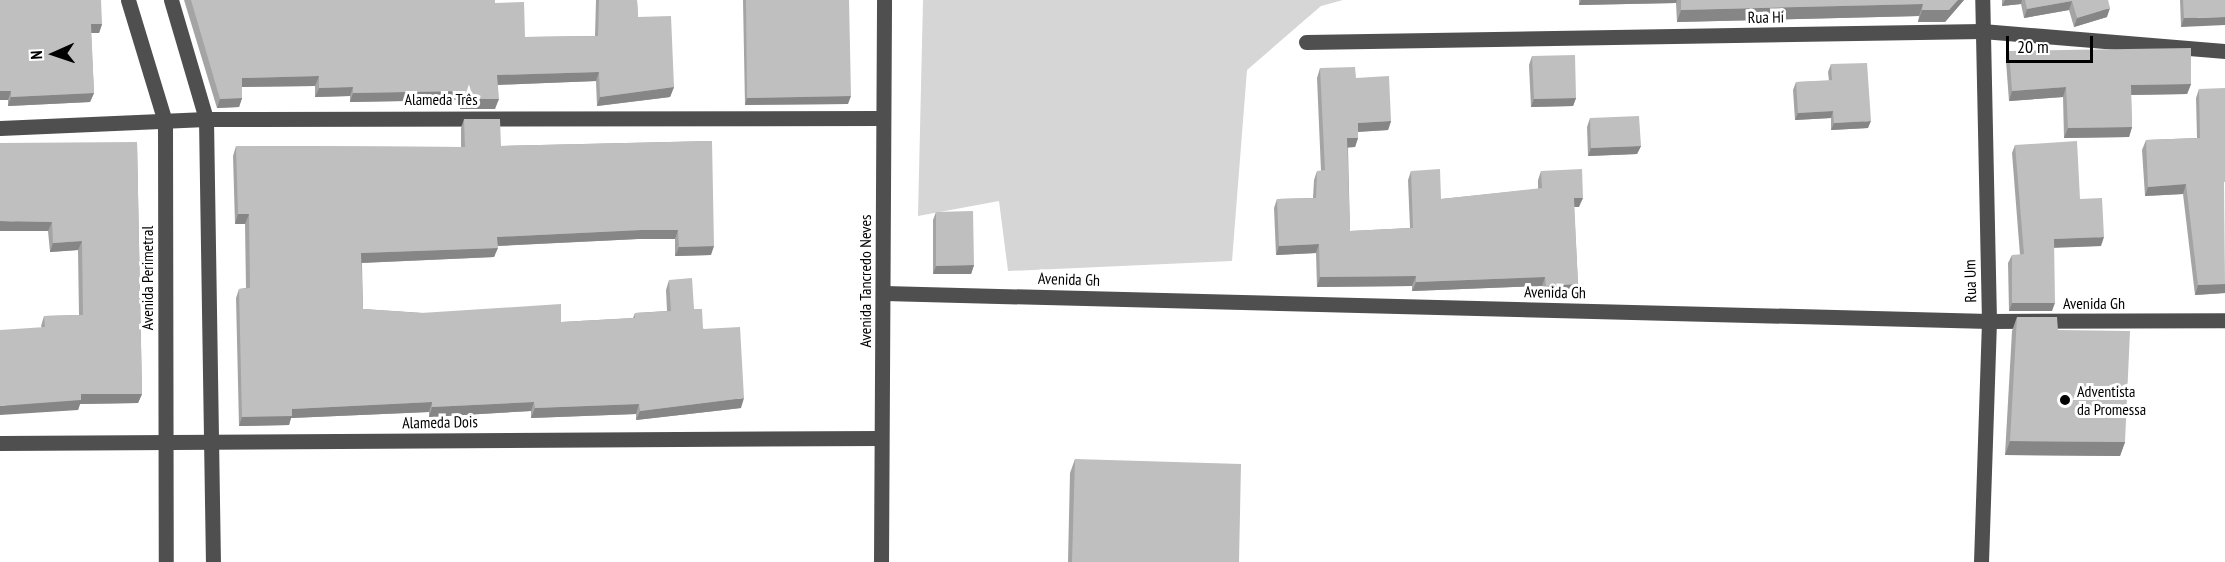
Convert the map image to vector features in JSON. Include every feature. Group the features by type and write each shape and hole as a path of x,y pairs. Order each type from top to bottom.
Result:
{"street":[{"name":"Avenida Perimetral","path":"128,0 165,123 166,562"},
{"path":"171,0 206,119 213,445 213,562"},
{"name":"Avenida Tancredo Neves","path":"881,562 884,0"},
{"name":"Rua Um","path":"1981,562 1989,321 1982,0"},
{"name":"Rua Hi","path":"1306,42 1982,31 2225,51"},
{"name":"Alameda Três","path":"0,128 165,123 206,119 882,118"},
{"name":"Avenida Gh","path":"884,293 1989,321 2225,321"},
{"name":"Alameda Dois","path":"0,443 213,445 881,438"}],"shaded area":[{"path":"923,0 1343,0 1321,6 1247,70 1232,261 1008,271 999,201 918,216"}],"building":[{"path":"0,0 101,0 102,24 91,24 94,93 11,97 11,91 0,91"},
{"path":"191,0 495,0 495,3 524,2 525,37 598,36 599,0 637,0 638,17 671,16 674,87 600,97 599,72 497,75 499,99 463,99 463,91 353,93 353,87 319,88 319,76 242,78 242,98 220,99"},
{"path":"746,0 849,0 851,96 747,98"},
{"path":"1681,0 1958,0 1949,10 1922,10 1923,4 1681,10"},
{"path":"2025,0 2108,0 2110,8 2077,18 2072,1 2027,9"},
{"path":"2183,0 2225,0 2225,17 2184,18"},
{"path":"2191,48 2191,84 2131,85 2132,127 2068,128 2066,87 2012,91 2009,51"},
{"path":"1575,55 1576,98 1534,99 1532,56"},
{"path":"1867,63 1871,121 1834,123 1833,111 1798,113 1796,82 1832,80 1831,64"},
{"path":"1355,67 1356,78 1389,76 1391,121 1358,123 1358,138 1347,138 1350,231 1413,228 1411,171 1440,169 1441,199 1542,188 1541,171 1582,169 1583,198 1574,198 1578,284 1546,286 1545,277 1416,282 1416,276 1320,277 1319,244 1279,246 1277,199 1316,198 1317,171 1325,170 1320,68"},
{"path":"2225,88 2225,284 2198,285 2186,184 2148,187 2146,140 2200,138 2199,89"},
{"path":"1639,116 1641,146 1591,148 1590,118"},
{"path":"464,119 500,119 501,146 712,141 714,246 679,247 678,230 641,230 497,237 498,248 361,253 363,309 421,313 561,304 561,322 635,318 635,313 671,311 669,280 692,278 694,309 702,309 703,329 740,327 744,398 640,411 639,404 535,408 534,402 432,407 432,402 292,409 292,416 242,417 239,289 250,288 249,214 238,214 236,146 465,147"},
{"path":"2077,141 2080,199 2102,198 2104,237 2054,239 2055,303 2012,303 2012,255 2024,254 2015,145"},
{"path":"137,142 142,394 81,394 81,400 0,406 0,330 45,327 44,316 83,315 82,241 53,243 52,222 0,221 0,143"},
{"path":"973,211 974,265 936,266 936,212"},
{"name":"Adventista da Promessa","path":"2017,317 2057,317 2058,330 2130,331 2125,442 2010,441"},
{"path":"1075,459 1241,464 1239,562 1072,562"}],"place":[{"name":"Adventista da Promessa","path":"2065,400"}]}
